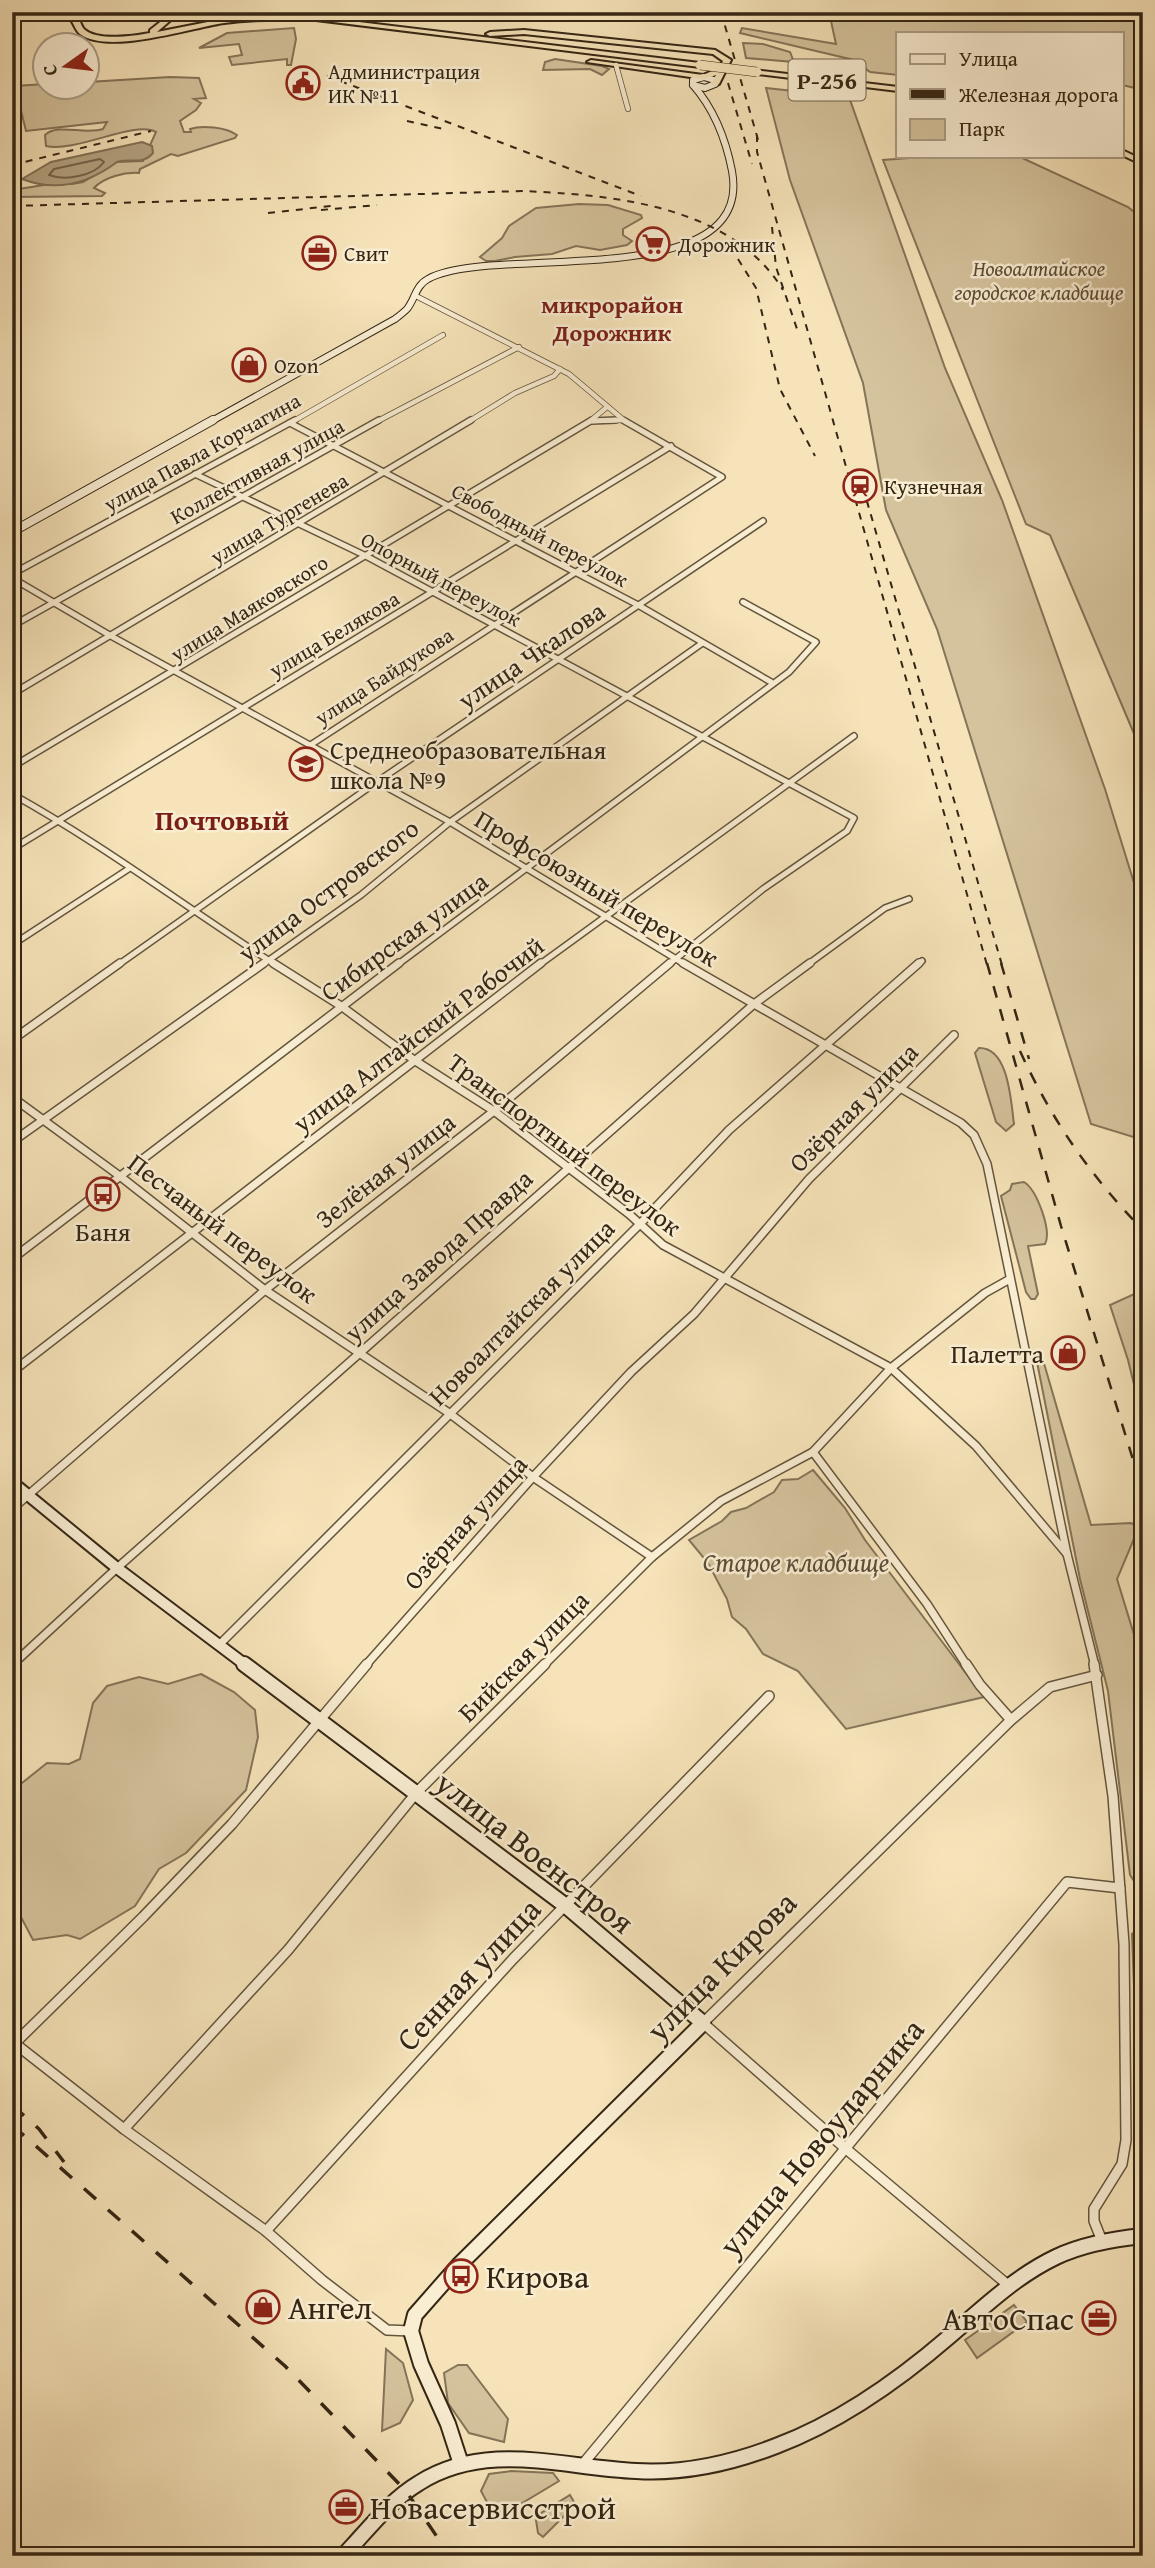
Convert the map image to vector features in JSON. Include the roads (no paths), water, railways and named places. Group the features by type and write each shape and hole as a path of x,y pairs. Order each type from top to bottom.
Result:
{"highway":[{"name":"Р-256","path":"79,12 75,24 83,33 103,38 135,38 223,21 301,18"},
{"name":"Р-256","path":"135,38 161,28 168,19 165,12"},
{"name":"Р-256","path":"255,12 896,87"},
{"name":"Р-256","path":"291,12 481,34 569,50 701,63"},
{"path":"524,32 516,34 515,41 548,56 704,77 723,69"},
{"path":"481,34 524,32 715,52 727,60 715,84"},
{"path":"548,56 569,50"},
{"path":"664,72 693,85"},
{"path":"1124,151 1143,156"},
{"path":"1124,151 1143,164"}],"street":[{"path":"616,65 628,109"},
{"path":"12,532 395,319 408,308 426,279 440,274 521,264 653,254 670,250 706,231 728,214 734,191 727,151 708,104 693,85 693,80 704,77 714,80 715,84"},
{"path":"693,85 705,88 715,84"},
{"path":"708,104 709,93 715,84"},
{"path":"414,295 560,369 592,392 623,420 671,446"},
{"name":"улица Павла Корчагина","path":"12,576 290,423 443,335"},
{"name":"Коллективная улица","path":"12,626 243,498 334,444 519,347"},
{"name":"улица Тургенева","path":"12,694 298,526 515,393 554,376 560,369"},
{"name":"улица Маяковского","path":"12,767 178,671 448,503 591,421 607,407"},
{"path":"591,421 623,420"},
{"name":"Свободный переулок","path":"290,423 575,571 771,682"},
{"name":"улица Байдукова","path":"312,744 722,477 671,446"},
{"name":"улица Белякова","path":"12,849 671,446"},
{"name":"Опорный переулок","path":"195,474 298,526 364,555 854,818"},
{"name":"улица Чкалова","path":"12,1040 378,781 763,521"},
{"name":"Профсоюзный переулок","path":"12,576 111,636 245,707 450,822 604,917 961,1123 974,1135 987,1164 1010,1279"},
{"name":"Сибирская улица","path":"12,1259 341,1006 528,869 771,682 789,672 816,642 743,602"},
{"name":"улица Островского","path":"12,1142 361,895 450,822 701,644"},
{"name":"улица Алтайский Рабочий","path":"12,1372 414,1060 604,917 854,736"},
{"name":"Транспортный переулок","path":"12,794 59,820 192,912 341,1006 414,1060 494,1111 629,1214 663,1245 891,1368 976,1446 1067,1554"},
{"name":"Зелёная улица","path":"12,1509 265,1290 494,1111 675,958 763,889 847,831 854,818"},
{"path":"12,945 130,868"},
{"name":"улица Завода Правда","path":"12,1665 568,1166 754,1004 885,908 909,899"},
{"name":"Новоалтайская улица","path":"220,1644 639,1225 729,1130 922,961"},
{"name":"Озёрная улица","path":"13,2042 143,1917 232,1824 317,1720 533,1477 631,1373 694,1314 809,1179 898,1087 954,1035"},
{"name":"Песчаный переулок","path":"12,1097 121,1177 265,1290 358,1355 449,1413 533,1477 652,1557"},
{"path":"1010,1279 1067,1554 1097,1675 1113,1796 1120,1888 1127,2097 1126,2155 1115,2180 1094,2208 1093,2218 1102,2241"},
{"name":"Бийская улица","path":"124,2129 288,1950 417,1792 652,1557 721,1501 813,1452 891,1368 985,1293 1010,1279"},
{"path":"813,1452 920,1594 980,1685 1012,1720"},
{"name":"улица Военстроя","path":"12,1482 117,1568 566,1906 845,2148 1008,2285"},
{"name":"улица Кирова","path":"411,2330 415,2315 459,2265 1012,1720 1050,1687 1097,1675"},
{"name":"Сенная улица","path":"267,2231 349,2136 769,1696"},
{"name":"улица Новоударника","path":"581,2466 1067,1882 1120,1888"},
{"path":"13,2042 124,2129 267,2231 322,2280 387,2330 411,2330 421,2364 448,2424 461,2464"},
{"path":"343,2556 406,2491 433,2475 461,2464 516,2456 581,2466 667,2472 717,2463 778,2445 823,2423 881,2386 947,2338 1008,2285 1049,2260 1102,2241 1143,2236"}],"water":[{"path":"142,142 152,146 153,153 149,157 117,162 72,184 48,185 22,179 51,162"}],"railway":[{"path":"721,12 757,136"},
{"path":"327,76 641,196"},
{"path":"728,83 752,164"},
{"path":"407,121 448,130"},
{"path":"12,165 151,131"},
{"path":"757,136 759,143"},
{"path":"757,136 757,152 987,965"},
{"path":"12,206 523,191 594,196 667,210 702,222 733,239 761,262 783,290"},
{"path":"321,210 377,205"},
{"path":"268,213 331,206"},
{"path":"772,227 776,267 797,329"},
{"path":"738,259 756,288 780,389 815,456"},
{"path":"859,474 1002,965"},
{"path":"987,963 1061,1226 1143,1492"},
{"path":"1001,963 1029,1059"},
{"path":"1020,1051 1059,1124 1089,1168 1143,1230"},
{"path":"12,2105 39,2129 64,2162"},
{"path":"12,2125 285,2366 406,2491 450,2556"}],"place":[{"name":"Администрация ИК №11","path":"303,83"},
{"name":"Дорожник","path":"653,244"},
{"name":"Свит","path":"319,253"},
{"name":"Ozon","path":"249,365"},
{"name":"Кузнечная","path":"860,486"},
{"name":"Среднеобразовательная школа №9","path":"306,764"},
{"name":"Баня","path":"103,1194"},
{"name":"Палетта","path":"1068,1353"},
{"name":"Кирова","path":"461,2276"},
{"name":"Ангел","path":"263,2307"},
{"name":"АвтоСпас","path":"1099,2318"},
{"name":"Новасервисстрой","path":"346,2507"}],"district":[{"name":"микрорайон Дорожник","path":"612,318"},
{"name":"Почтовый","path":"222,819"}],"park label":[{"name":"Новоалтайское городское кладбище","path":"1039,280"},
{"name":"Старое кладбище","path":"796,1561"}]}
